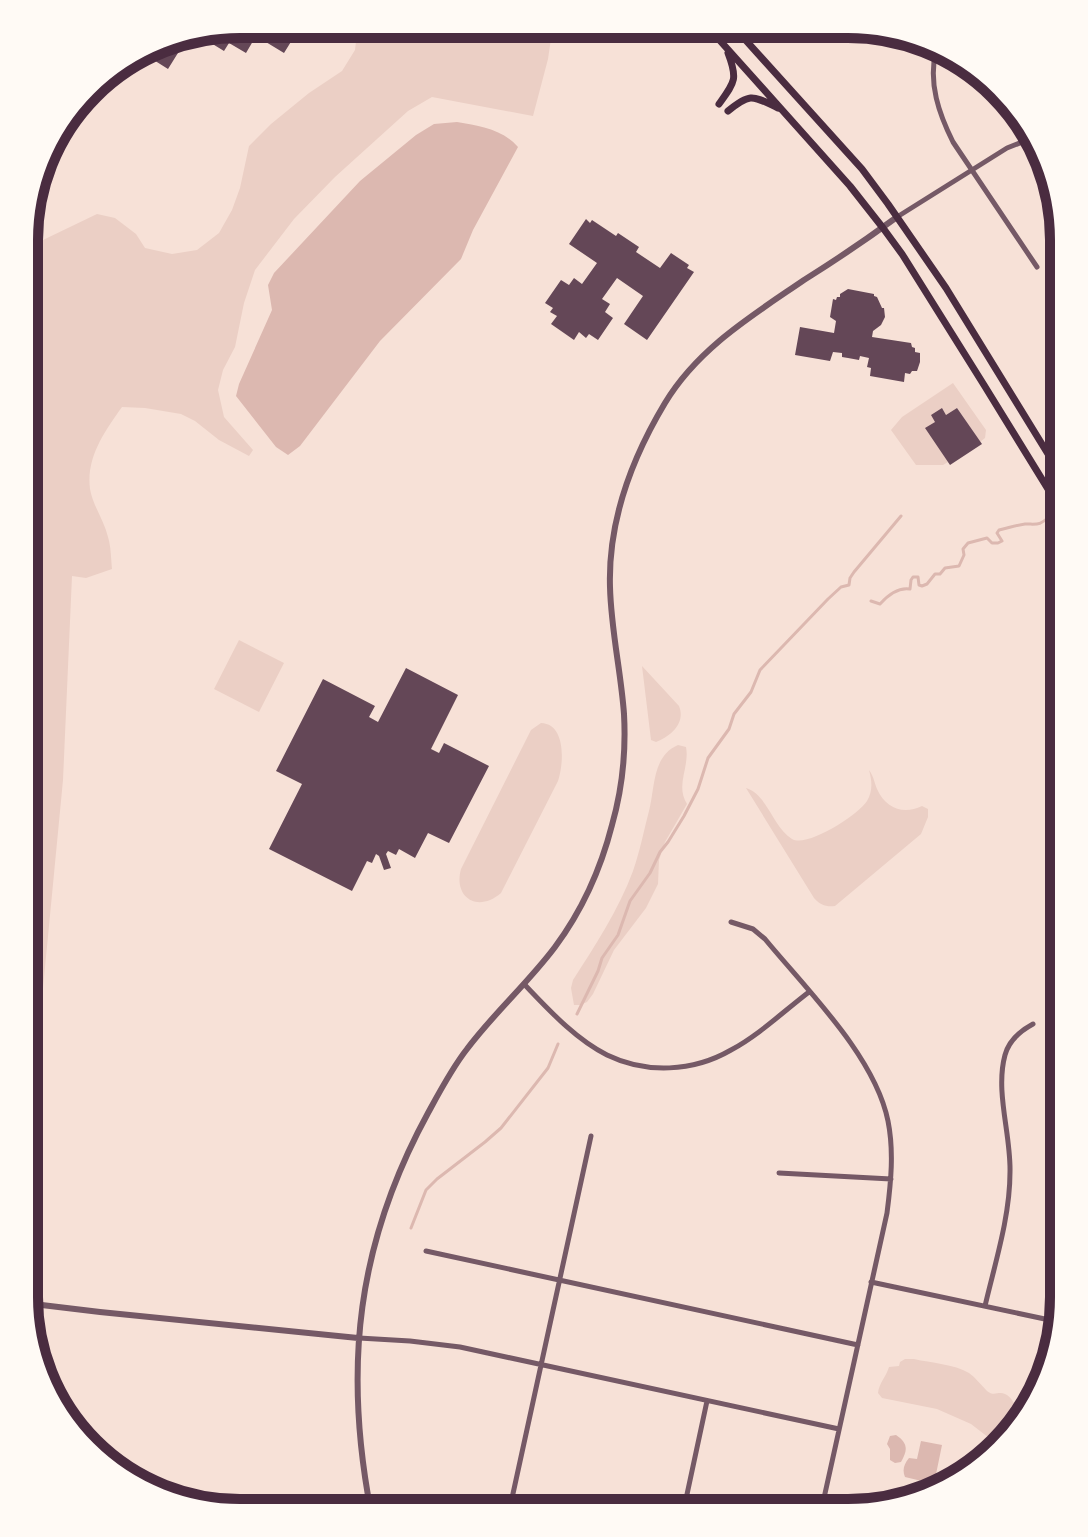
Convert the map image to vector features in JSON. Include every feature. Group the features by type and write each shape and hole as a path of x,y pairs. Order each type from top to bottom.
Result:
{"main road":[{"path":"718,38 850,186 883,228 1050,492"},
{"path":"744,38 862,169 946,288 1050,457"},
{"path":"719,104 735,79 726,47"},
{"path":"728,111 749,97 756,97 783,111"}],"street":[{"path":"935,58 933,75 938,105 953,142 1037,267"},
{"path":"368,1499 359,1434 358,1338 381,1222 408,1151 435,1099 465,1051 554,948 578,911 612,828 622,768 624,718 612,618 611,559 618,512 632,468 649,432 674,389 708,350 753,314 897,217 1007,148 1024,141"},
{"path":"731,922 753,929 765,939 860,1056 877,1086 888,1120 891,1179 887,1213 824,1498"},
{"path":"524,984 564,1024 599,1051 632,1064 661,1068 694,1065 731,1050 809,992"},
{"path":"985,1306 1010,1184 1002,1084 1005,1055 1016,1035 1033,1024"},
{"path":"512,1499 591,1136"},
{"path":"779,1173 891,1179"},
{"path":"426,1251 858,1345"},
{"path":"871,1282 1049,1320"},
{"path":"38,1305 448,1345 839,1429"},
{"path":"686,1499 707,1401"}],"shaded area":[{"path":"356,38 551,38 533,116 432,97 408,111 335,177 294,219 255,270 235,347 223,370 218,390 224,417 253,450 249,456 181,414 145,408 122,407 98,445 91,466 90,489 108,537 112,569 86,578 72,576 63,780 38,1040 38,251 43,240 97,214 115,218 136,234 145,248 172,254 197,250 219,233 232,210 249,146 309,93 342,71 355,50"},
{"path":"457,122 498,132 518,147 473,230 461,259 380,341 300,446 288,455 276,447 236,396 272,310 268,285 274,273 360,181 434,124"},
{"path":"953,383 986,430 985,438 980,442 957,408 946,415 942,408 935,422 926,428 948,462 943,465 916,465 891,430 902,417"},
{"path":"239,640 284,663 259,712 214,689"},
{"path":"642,666 681,712 676,728 656,742 651,740"},
{"path":"541,723 549,725 559,737 562,755 558,781 501,893 484,902 476,902 464,895 459,879 461,869 531,730"},
{"path":"678,745 686,747 682,790 687,804 665,842 659,860 658,884 646,908 614,950 593,994 587,1002 574,1005 573,980 614,913 633,871 659,765 663,757"},
{"path":"869,770 881,796 890,806 909,810 922,806 928,809 928,817 921,834 835,906 823,905 814,898 746,788 765,804 785,834 799,841 832,829 862,807 871,790"},
{"path":"914,1359 963,1370 989,1393 1005,1394 1018,1406 991,1439 971,1424 937,1409 882,1398 878,1393 889,1367 899,1366 900,1362"},
{"path":"896,1435 905,1444 906,1450 901,1462 895,1463 890,1460 887,1444 890,1436"},
{"path":"921,1441 942,1445 935,1479 928,1483 905,1477 904,1467 909,1458 917,1459"}],"building":[{"path":"255,38 246,53 229,43 224,51 208,41"},
{"path":"259,38 293,38 284,53"},
{"path":"182,47 168,69 152,59"},
{"path":"586,219 616,236 618,233 639,247 636,252 660,268 671,253 694,272 647,340 624,324 643,296 617,278 602,299 610,304 605,312 613,318 598,340 589,334 586,338 579,332 574,340 551,324 557,316 550,312 553,308 545,303 561,280 569,285 574,278 582,284 597,263 569,244"},
{"path":"848,289 874,294 884,308 885,317 873,331 872,337 911,343 915,352 920,353 917,371 905,373 904,382 870,376 871,368 867,367 869,358 860,356 859,360 833,352 830,361 795,355 800,327 834,333 836,321 830,317 833,299 836,300"},
{"path":"942,408 946,415 957,408 982,444 950,465 925,428 935,422 931,415"},
{"path":"406,668 458,695 431,749 439,753 444,743 489,766 449,843 428,833 415,858 399,849 396,855 388,851 386,854 391,868 384,870 376,854 372,863 367,861 352,891 269,849 302,784 276,771 323,679 375,706 369,717 378,722"}],"waterway":[{"path":"577,1014 602,958 618,935 630,901 684,816 698,789 708,758 751,692 760,670 828,599 841,587 849,585 854,572 901,516"},
{"path":"871,601 880,604 894,592 910,589 913,577 918,577 922,586 945,568 959,566 963,549 968,543 987,538 992,543 998,543 1002,541 997,533 999,530 1022,524 1038,524 1050,516"},
{"path":"411,1228 426,1190 501,1128 548,1068 558,1044"}]}
